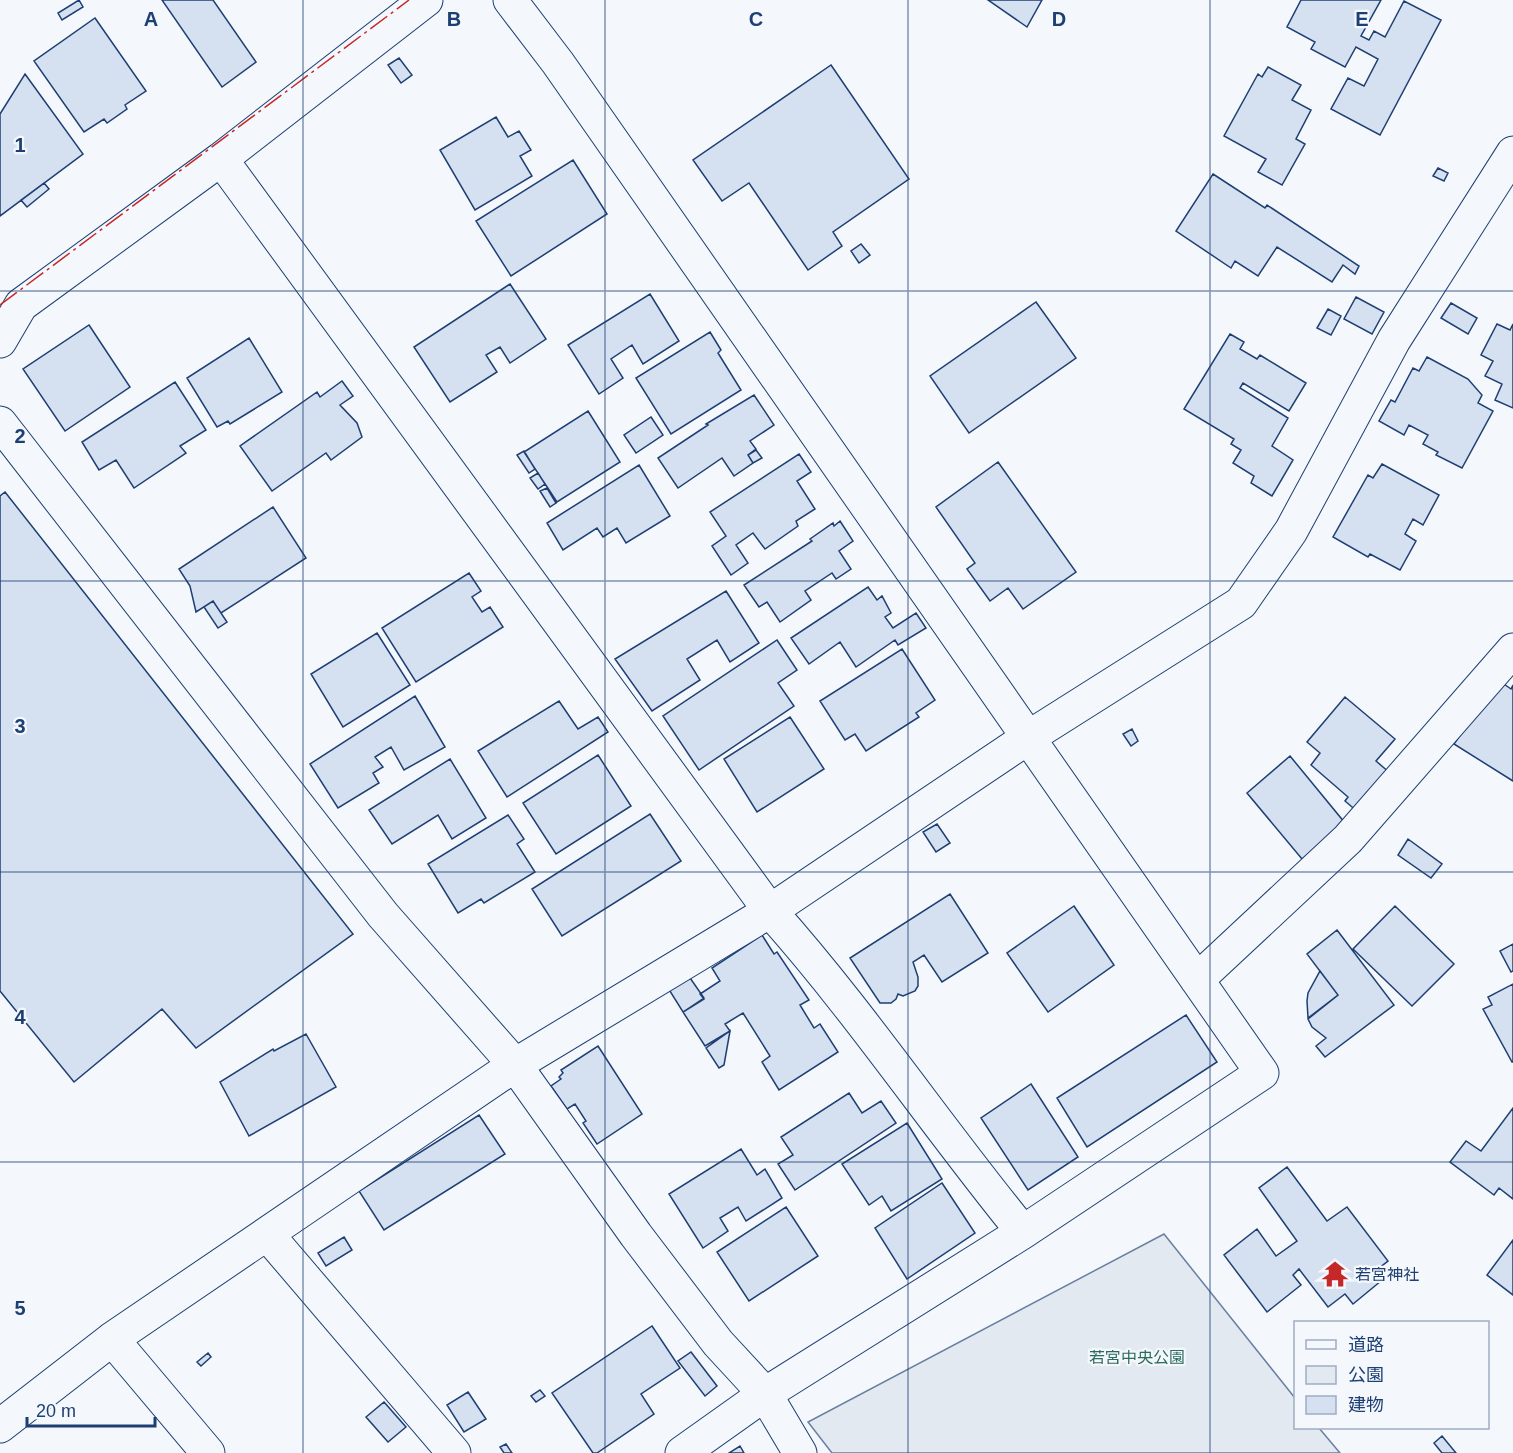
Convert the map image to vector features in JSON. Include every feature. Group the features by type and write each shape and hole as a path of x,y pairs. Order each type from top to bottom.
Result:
{"street":[{"path":"0,341 21,305 221,159 426,0"},
{"path":"510,0 558,63 1262,1073 1023,1232 765,1394 682,1453"},
{"path":"0,1426 112,1339 515,1065 770,911 1029,737 1241,603 1291,531 1394,339 1513,153"},
{"path":"221,159 770,911 814,960 973,1171 1023,1232"},
{"path":"0,423 383,915 515,1065 636,1235 711,1334 765,1394 800,1453"},
{"path":"1197,980 1348,839 1513,650"},
{"path":"267,1234 454,1453"},
{"path":"112,1339 208,1453"}],"green space":[{"name":"若宮中央公園","path":"1164,1234 1294,1397 1294,1429 1320,1429 1340,1453 832,1453 808,1422"}],"building":[{"path":"79,0 83,7 62,20 58,13"},
{"path":"162,0 213,0 256,62 222,87"},
{"path":"988,0 1042,0 1027,27"},
{"path":"1301,0 1381,0 1361,36 1369,40 1374,31 1385,37 1404,1 1441,20 1380,135 1331,109 1348,78 1364,86 1378,59 1356,47 1345,67 1311,49 1315,42 1287,27"},
{"path":"95,18 146,91 125,105 127,109 107,123 104,119 84,132 34,61"},
{"path":"399,58 412,75 401,83 388,65"},
{"path":"831,65 909,179 833,232 842,246 808,270 749,183 722,201 693,160"},
{"path":"1268,67 1301,85 1292,100 1311,110 1296,139 1305,144 1282,185 1258,172 1266,159 1224,136 1258,74 1262,77"},
{"path":"25,74 83,154 0,216 0,114"},
{"path":"496,117 508,137 519,131 531,150 520,156 532,176 475,210 440,150"},
{"path":"573,160 607,214 511,276 476,221"},
{"path":"1438,168 1448,173 1444,181 1433,176"},
{"path":"1213,174 1265,208 1267,205 1359,266 1355,274 1343,265 1332,282 1277,247 1258,276 1235,261 1231,268 1176,231"},
{"path":"44,183 49,189 27,207 21,200"},
{"path":"861,244 870,255 859,263 851,251"},
{"path":"510,284 546,339 510,363 500,347 486,355 497,372 450,402 414,347"},
{"path":"650,294 679,341 643,364 632,345 611,359 623,378 599,394 568,345"},
{"path":"1356,297 1384,312 1372,334 1344,319"},
{"path":"1036,302 1076,358 969,433 930,376"},
{"path":"1451,303 1477,318 1468,334 1441,318"},
{"path":"1328,309 1341,316 1331,335 1317,328"},
{"path":"1497,324 1510,330 1513,324 1513,408 1495,400 1502,384 1485,376 1493,361 1481,355"},
{"path":"89,325 130,387 65,431 23,369"},
{"path":"710,332 721,350 718,353 741,390 671,434 636,378"},
{"path":"1230,334 1244,342 1240,349 1257,359 1260,355 1306,383 1289,411 1243,383 1240,388 1288,418 1272,446 1293,460 1272,496 1251,483 1254,476 1233,463 1241,450 1231,444 1234,439 1184,409"},
{"path":"249,338 282,392 230,424 228,421 217,427 187,378"},
{"path":"1427,357 1468,379 1482,395 1478,403 1493,411 1462,468 1436,455 1438,452 1423,444 1428,435 1409,425 1404,435 1379,421 1391,400 1395,402 1413,368 1419,371"},
{"path":"342,381 353,396 340,405 357,423 362,437 331,460 326,453 272,491 240,446 317,392 320,397"},
{"path":"175,382 206,430 180,446 186,453 134,488 116,460 99,470 82,442"},
{"path":"754,395 774,425 750,441 756,449 748,455 753,463 734,476 722,458 678,488 658,458 708,425 706,424"},
{"path":"588,411 620,462 557,502 524,452"},
{"path":"651,417 663,435 636,453 624,435"},
{"path":"756,450 762,458 753,463 748,455"},
{"path":"524,451 535,469 529,473 517,455"},
{"path":"799,454 811,472 797,481 815,509 796,521 798,526 765,549 753,533 736,545 748,563 731,575 712,546 726,536 710,512"},
{"path":"998,462 1076,572 1023,609 1008,588 990,601 967,569 975,563 936,507"},
{"path":"1382,464 1439,495 1423,525 1413,519 1405,534 1416,541 1400,570 1370,554 1368,557 1333,537 1368,475 1373,478"},
{"path":"639,465 670,516 626,543 617,528 603,537 597,528 563,550 547,523"},
{"path":"538,473 545,484 538,489 530,478"},
{"path":"547,488 556,503 550,507 540,491"},
{"path":"5,492 353,934 196,1048 162,1009 74,1082 0,991 0,496"},
{"path":"273,507 306,558 221,613 213,601 196,612 190,586 179,569"},
{"path":"840,521 853,541 839,551 851,569 836,579 832,573 805,591 811,600 780,622 767,602 759,607 744,585 812,541 810,539 833,523 834,526"},
{"path":"469,573 481,591 472,597 482,612 490,607 503,627 416,682 382,628"},
{"path":"868,587 877,600 882,596 891,613 885,617 893,628 916,613 926,628 898,645 895,640 856,667 840,642 809,664 791,638"},
{"path":"726,591 759,643 730,662 717,640 687,659 700,680 652,711 615,659"},
{"path":"213,601 227,622 218,628 204,607"},
{"path":"377,633 410,685 343,727 311,674"},
{"path":"777,640 797,670 778,683 794,706 699,770 663,716"},
{"path":"902,649 935,700 916,713 919,717 866,751 855,734 845,740 820,701"},
{"path":"1501,682 1511,689 1513,685 1513,781 1454,744 1481,705"},
{"path":"415,696 445,747 404,770 391,747 375,757 383,767 373,773 379,783 338,808 310,764"},
{"path":"1345,697 1395,739 1376,761 1390,773 1359,813 1345,801 1348,797 1311,765 1320,753 1307,742"},
{"path":"559,701 578,729 598,717 608,732 507,797 478,751"},
{"path":"790,717 824,769 757,812 724,759"},
{"path":"1132,729 1138,741 1131,746 1123,734"},
{"path":"598,755 631,806 556,854 523,803"},
{"path":"1290,756 1345,823 1302,859 1247,793"},
{"path":"450,759 486,818 452,839 438,815 392,844 369,810"},
{"path":"650,814 681,861 562,936 532,889"},
{"path":"508,815 524,839 517,844 535,872 484,903 481,899 458,913 428,864"},
{"path":"937,824 950,843 936,852 923,832"},
{"path":"1408,839 1442,864 1431,878 1398,855"},
{"path":"950,894 988,953 942,982 924,955 913,962 918,977 918,986 915,991 903,996 898,994 891,1003 880,1003 850,958"},
{"path":"1074,906 1114,965 1048,1012 1007,953"},
{"path":"1395,906 1454,964 1412,1006 1353,949"},
{"path":"1337,930 1394,1005 1325,1057 1316,1046 1326,1038 1312,1027 1308,1019 1338,995 1307,954"},
{"path":"762,935 774,954 777,952 809,1000 800,1005 814,1028 820,1024 838,1052 779,1090 762,1062 770,1056 743,1013 725,1024 730,1031 705,1046 683,1012 704,999 700,994 720,981 712,968"},
{"path":"1513,944 1513,971 1511,972 1500,951"},
{"path":"1320,971 1338,995 1308,1018 1308,993"},
{"path":"688,975 704,998 683,1012 668,988"},
{"path":"1513,984 1512,1062 1483,1009 1492,1005 1488,997"},
{"path":"1186,1015 1217,1062 1087,1147 1057,1098"},
{"path":"730,1031 724,1065 719,1068 706,1048"},
{"path":"306,1034 336,1087 249,1136 220,1082 273,1049 274,1051"},
{"path":"598,1046 642,1114 597,1144 583,1123 586,1121 575,1104 567,1109 551,1086 561,1079 559,1077 563,1073 561,1070"},
{"path":"1031,1084 1078,1157 1028,1190 981,1118"},
{"path":"849,1093 862,1113 881,1101 896,1123 795,1190 778,1164 793,1155 781,1137"},
{"path":"1513,1108 1513,1199 1499,1188 1494,1195 1450,1162 1466,1141 1481,1151"},
{"path":"479,1115 505,1154 384,1230 359,1191"},
{"path":"907,1123 942,1179 891,1211 882,1196 869,1205 842,1164"},
{"path":"741,1149 757,1175 765,1169 782,1198 746,1221 738,1207 720,1218 728,1231 703,1248 669,1194"},
{"path":"1287,1167 1327,1221 1347,1207 1388,1261 1374,1272 1381,1281 1353,1304 1345,1294 1328,1307 1299,1269 1293,1275 1301,1285 1267,1312 1224,1255 1257,1229 1276,1256 1297,1241 1259,1188"},
{"path":"942,1183 975,1233 907,1279 875,1228"},
{"path":"786,1207 818,1256 749,1301 717,1252"},
{"path":"344,1237 352,1250 326,1266 318,1253"},
{"path":"1513,1240 1513,1295 1487,1275"},
{"path":"652,1326 680,1368 641,1394 654,1414 597,1453 593,1453 552,1393"},
{"path":"691,1352 717,1386 705,1396 678,1361"},
{"path":"208,1353 211,1357 201,1366 197,1362"},
{"path":"540,1390 545,1396 536,1402 531,1396"},
{"path":"468,1392 486,1419 464,1432 447,1405"},
{"path":"384,1402 406,1427 388,1442 366,1417"},
{"path":"1442,1436 1456,1453 1442,1453 1434,1443"},
{"path":"506,1444 512,1453 504,1453 500,1447"},
{"path":"740,1446 744,1453 729,1453"}],"power":[{"path":"0,305 409,0"}],"place":[{"name":"若宮神社","path":"1335,1274"}]}
